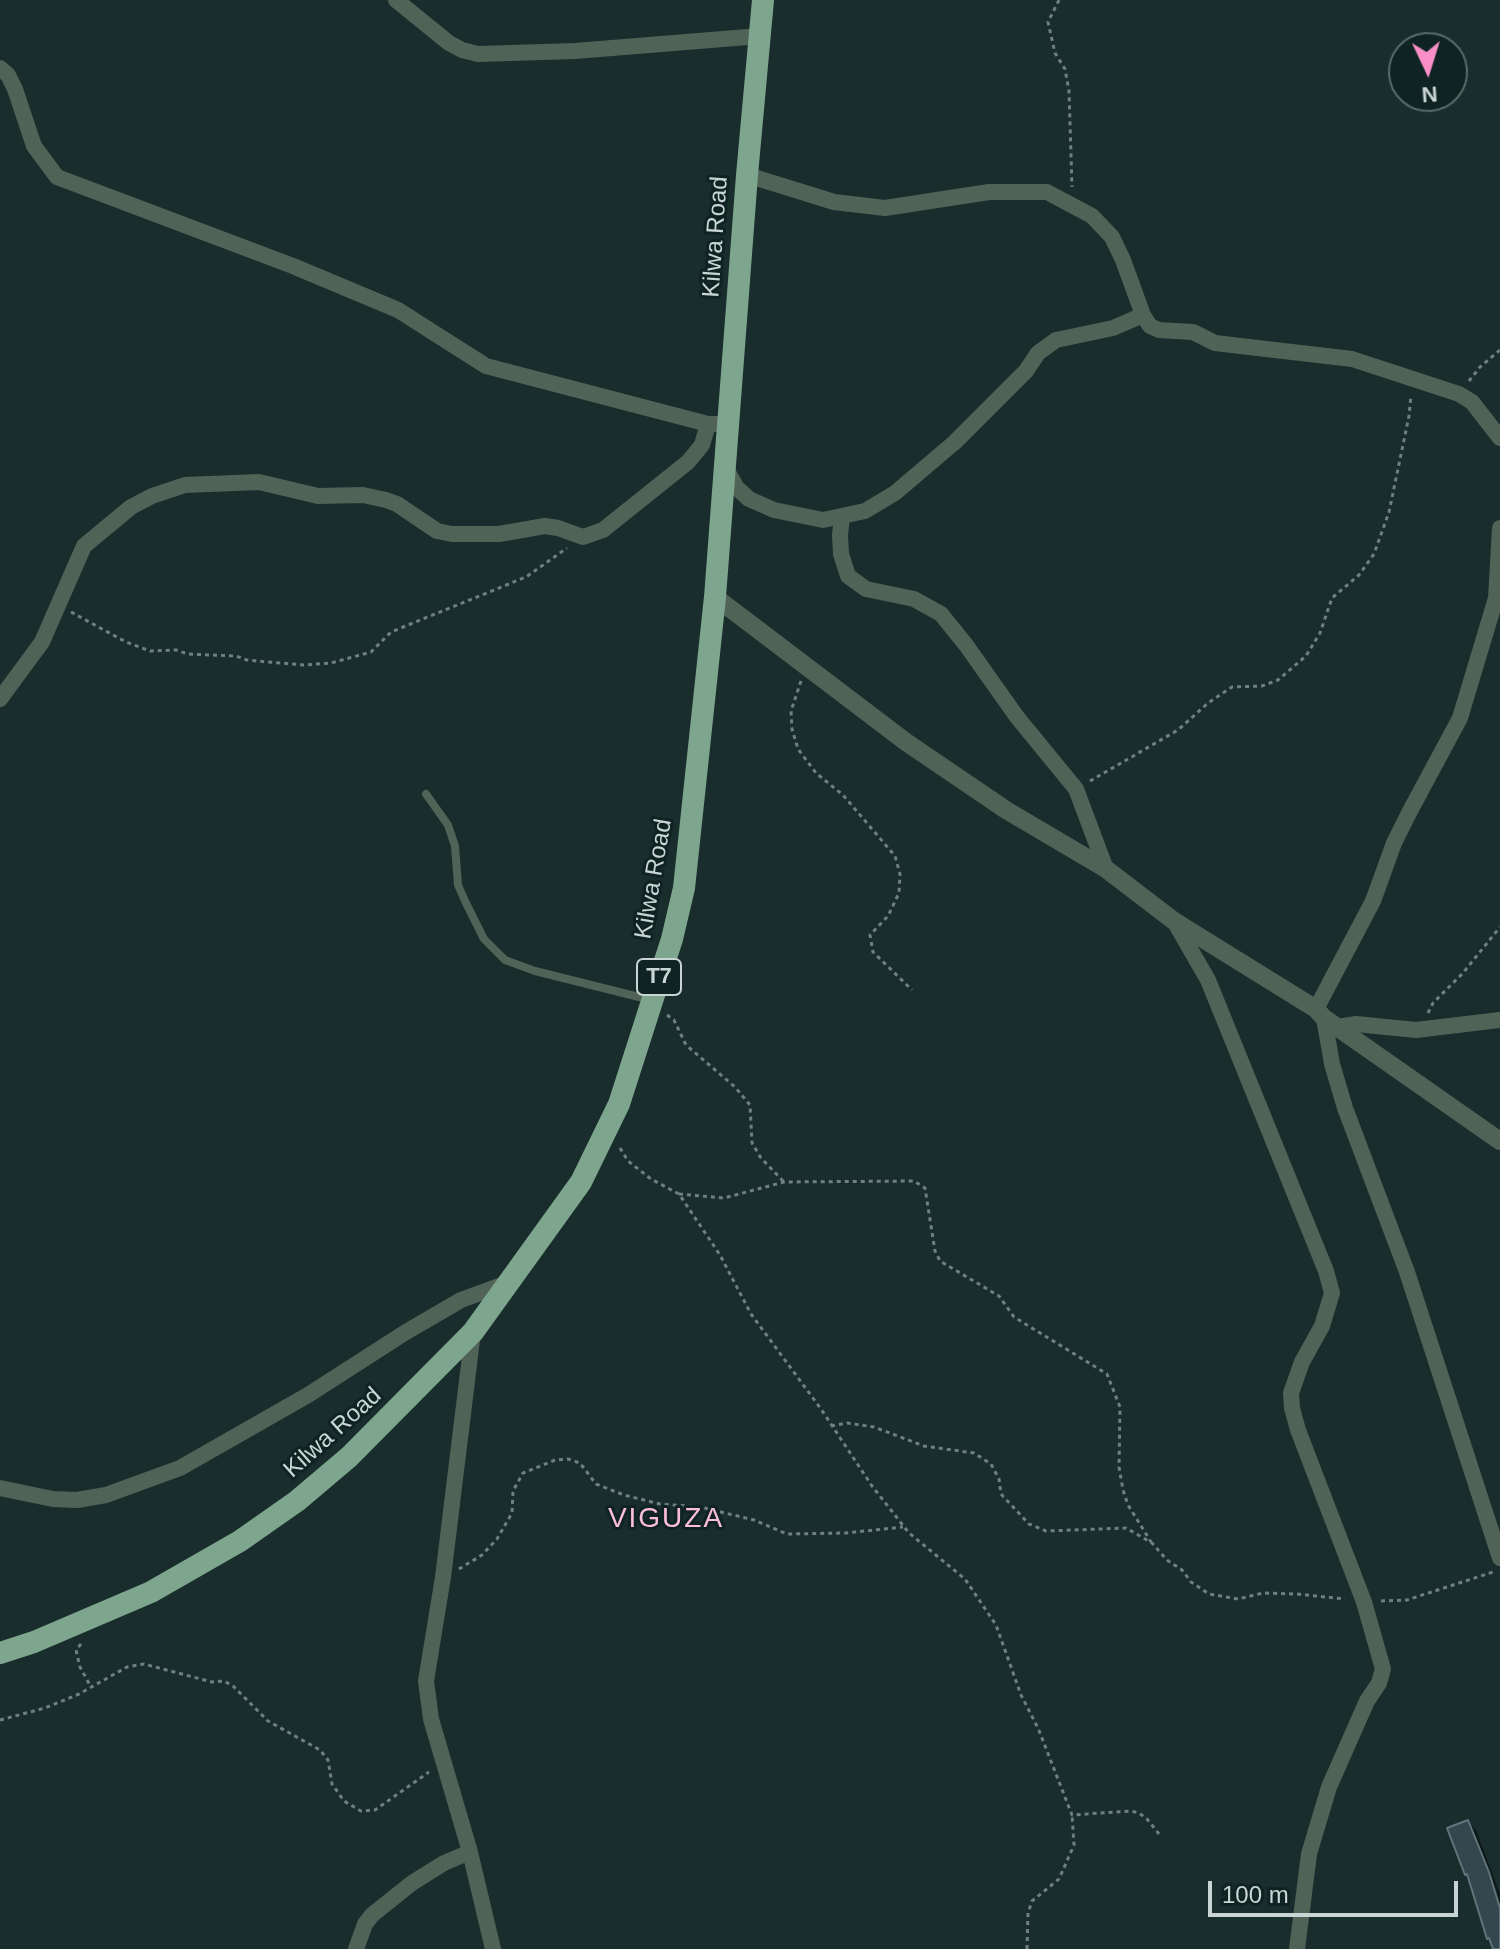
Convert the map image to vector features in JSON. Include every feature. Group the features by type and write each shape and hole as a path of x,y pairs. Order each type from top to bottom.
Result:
{"highway":[{"name":"Kilwa Road","path":"0,1653 34,1642 151,1592 240,1541 297,1501 349,1457 473,1332 581,1182 619,1104 672,939 684,888 726,469 718,424 747,175 763,0"}],"street":[{"path":"396,0 449,43 478,54 575,51 760,36"},
{"path":"0,68 8,75 34,146 57,177 293,266 398,310 486,366 718,424 688,462 603,530 583,537 545,526 499,534 452,534 437,531 397,504 363,495 318,496 259,482 185,485 152,496 131,507 84,546 42,642 0,699"},
{"path":"747,175 834,202 885,208 989,192 1047,192 1092,216 1112,237 1150,326 1159,330 1193,332 1215,343 1352,359 1459,394 1472,402 1500,438"},
{"path":"726,469 737,488 749,499 774,510 823,520 865,511 895,493 955,442 1026,371 1038,353 1056,340 1113,328 1143,315"},
{"path":"842,516 841,554 848,576 866,589 914,599 941,614 1017,717 1076,789 1106,869"},
{"path":"1500,528 1496,598 1460,718 1394,843 1326,1018 1332,1064 1345,1108 1407,1272 1500,1558"},
{"path":"715,597 906,742 1006,810 1106,869 1174,921 1326,1018 1500,1141"},
{"path":"1174,921 1208,980 1326,1271 1332,1293 1322,1326 1302,1362 1291,1393 1292,1408 1364,1602 1383,1669 1329,1787 1309,1854 1297,1949"},
{"path":"1326,1018 1416,1030 1500,1020"},
{"path":"0,1488 53,1499 77,1500 106,1495 180,1468 308,1395 461,1300 511,1282"},
{"path":"473,1332 443,1577 426,1681 431,1719 470,1852 493,1949"},
{"path":"356,1949 365,1924 372,1915 412,1883 444,1863 470,1852"}],"lane":[{"path":"426,794 448,825 455,846 458,885 465,901 484,939 505,960 535,971 651,1000"}],"path":[{"path":"1059,0 1048,22 1055,53 1065,69 1069,91 1074,206"},
{"path":"1459,394 1480,367 1500,350"},
{"path":"1076,789 1178,730 1208,703 1232,687 1262,686 1278,680 1306,656 1320,633 1332,598 1359,575 1374,554 1389,512 1409,416 1412,379"},
{"path":"58,604 126,642 150,651 176,650 188,654 236,656 247,660 304,665 331,663 371,652 391,632 526,577 583,537"},
{"path":"807,667 791,711 798,749 816,773 843,795 895,856 900,874 899,893 888,916 870,935 873,952 912,990"},
{"path":"1416,1030 1433,1003 1463,973 1500,927"},
{"path":"651,1000 674,1020 686,1045 735,1087 750,1105 752,1143 761,1158 784,1182"},
{"path":"608,1127 628,1161 651,1179 679,1194 724,1198 784,1182 914,1181 925,1188 935,1251 940,1261 999,1296 1014,1317 1107,1374 1120,1407 1119,1467 1128,1505 1152,1543 1167,1560 1209,1594 1238,1599 1263,1593 1364,1602 1407,1600 1500,1569"},
{"path":"679,1194 720,1255 751,1314 903,1527 965,1579 996,1625 1021,1695 1038,1728 1072,1815 1074,1845 1059,1879 1032,1901 1028,1913 1027,1949"},
{"path":"831,1426 847,1423 874,1427 924,1446 974,1453 991,1464 999,1479 1001,1494 1029,1524 1046,1531 1126,1528 1152,1543"},
{"path":"443,1577 482,1555 497,1539 512,1513 513,1491 523,1473 555,1460 568,1459 580,1463 596,1484 624,1495 660,1504 700,1507 754,1520 787,1534 846,1533 903,1527"},
{"path":"85,1639 76,1650 80,1667 91,1687"},
{"path":"0,1720 45,1708 135,1664 212,1682 224,1681 233,1686 268,1721 320,1750 328,1760 332,1784 344,1801 361,1811 375,1810 444,1761"},
{"path":"1072,1815 1121,1810 1139,1813 1159,1834"}],"building":[{"path":"1468,1820 1500,1908 1500,1949 1493,1949 1487,1939 1467,1874 1447,1828"}],"district":[{"name":"VIGUZA","path":"666,1519"}]}
